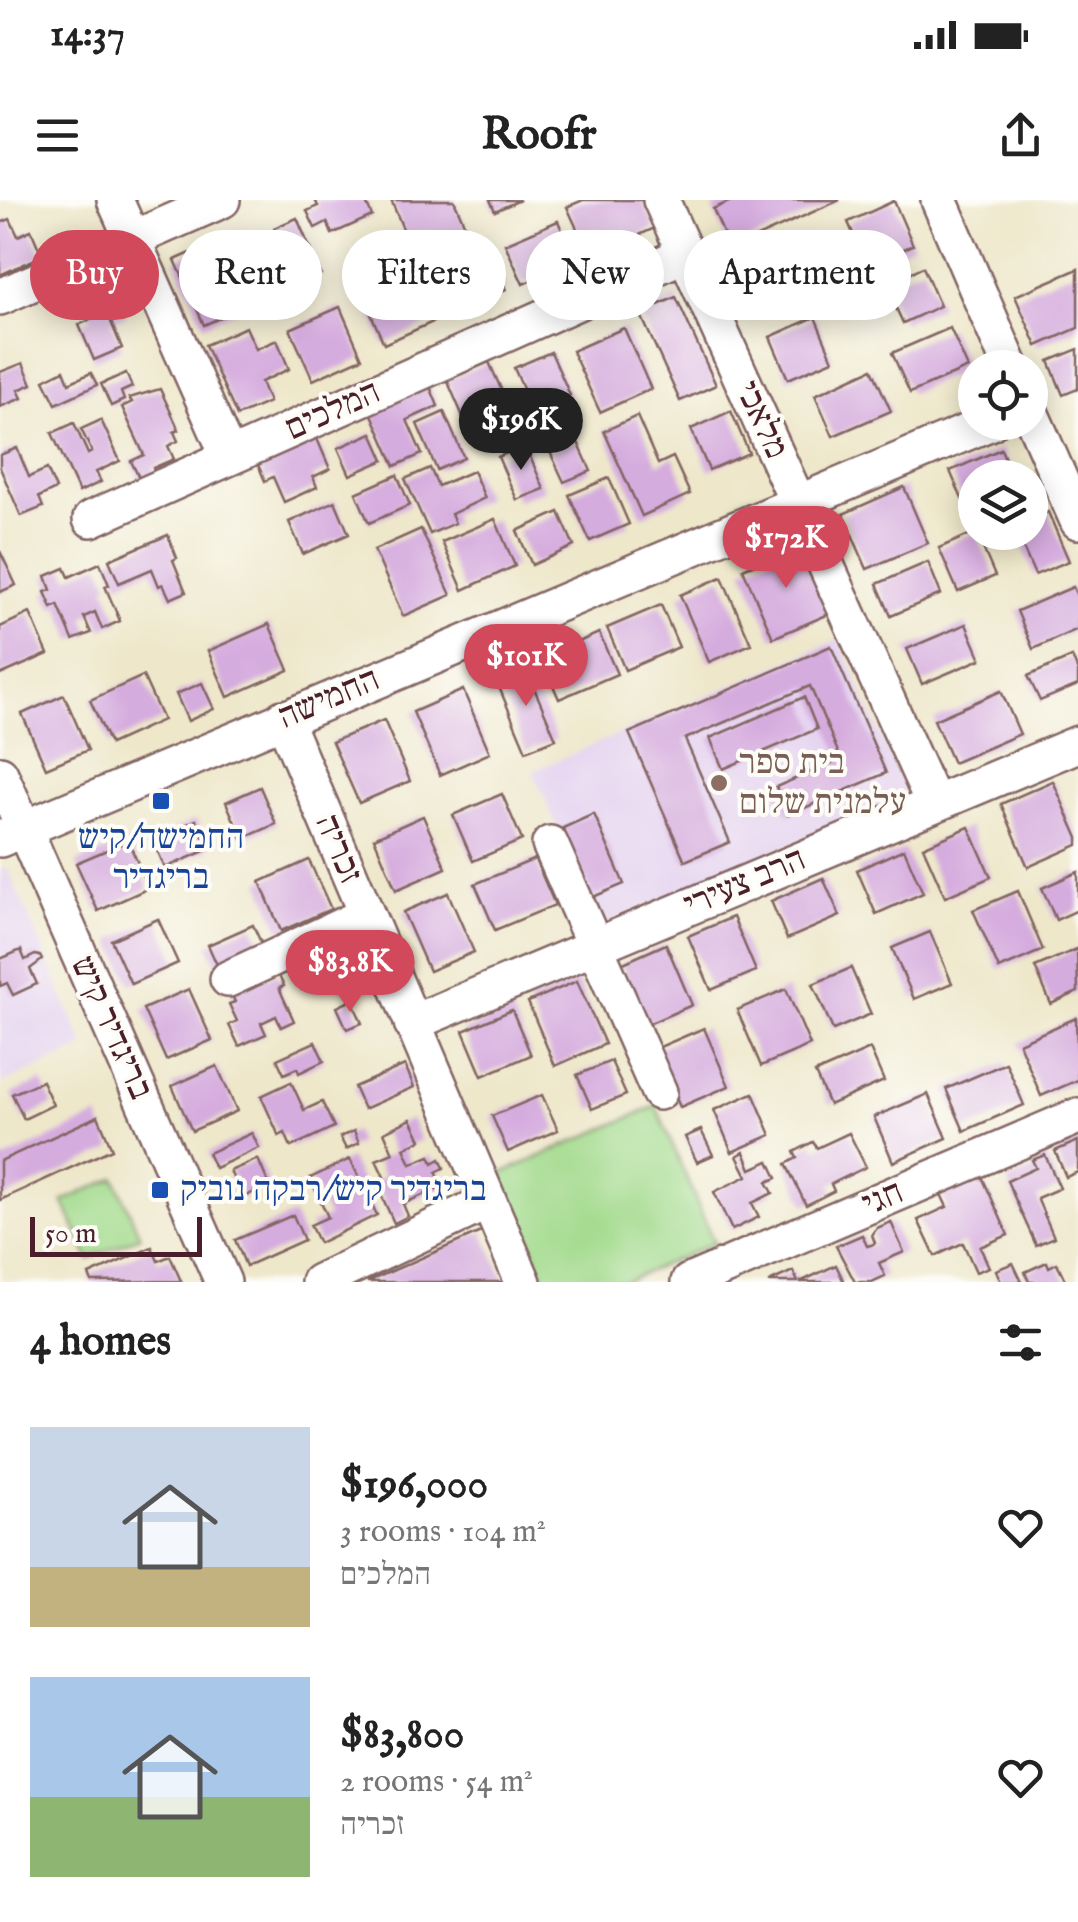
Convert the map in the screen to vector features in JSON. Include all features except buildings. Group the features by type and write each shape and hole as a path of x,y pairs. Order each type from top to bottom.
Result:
{"street":[{"path":"115,200 128,230"},
{"path":"154,230 222,200"},
{"name":"מלאכי","path":"661,200 684,252"},
{"path":"938,200 1003,350"},
{"name":"המלכים","path":"92,519 684,254"},
{"path":"0,297 30,284"},
{"path":"159,300 230,457"},
{"name":"מלאכי","path":"715,320 934,804"},
{"name":"החמישה","path":"12,834 958,436"},
{"path":"1042,440 1078,521"},
{"name":"זכריה","path":"283,718 487,1202"},
{"name":"הרב צעירי","path":"412,1022 1078,744"},
{"name":"בריגדיר קיש","path":"0,774 12,834 222,1282"},
{"path":"550,844 659,1092"},
{"path":"228,979 366,915"},
{"name":"חגי","path":"689,1282 1078,1116"},
{"path":"339,1278 487,1202 523,1282"}],"shaded area":[{"name":"בית ספר עלמנית שלום","path":"839,639 906,794 600,926 533,771"},
{"path":"7,867 85,1047 0,1084 0,870"}],"green space":[{"path":"656,1106 714,1243 624,1282 546,1282 500,1174"},
{"path":"115,1178 140,1236 89,1259 63,1201"}],"place":[{"name":"בית ספר עלמנית שלום","path":"719,783"},
{"name":"החמישה/קיש בריגדיר","path":"161,801"},
{"name":"בריגדיר קיש/רבקה נוביק","path":"160,1190"}]}
